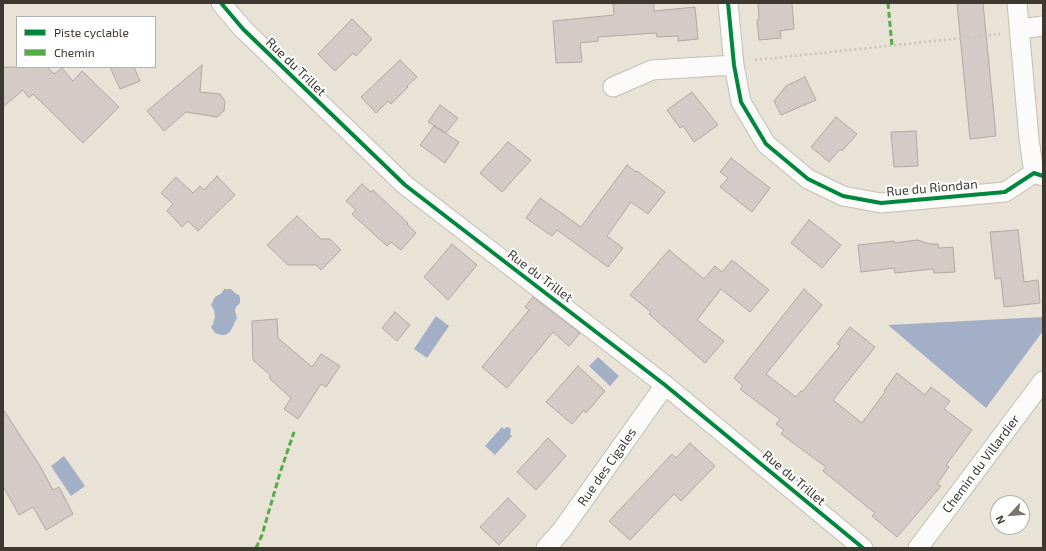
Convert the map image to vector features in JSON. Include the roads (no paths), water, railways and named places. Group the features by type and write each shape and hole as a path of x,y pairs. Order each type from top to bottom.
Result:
{"street":[{"name":"Rue du Trillet","path":"222,3 243,30 405,185 665,385 864,548"},
{"name":"Rue du Riondan","path":"728,3 734,65 741,102 766,144 808,179 843,196 882,203 1005,192 1038,175"},
{"path":"1017,3 1029,139 1038,175"},
{"path":"1020,29 1043,26"},
{"path":"613,87 652,70 734,65"},
{"name":"Chemin du Villardier","path":"918,548 1043,381"},
{"name":"Rue des Cigales","path":"546,548 562,530 665,385"}],"water":[{"path":"224,289 231,289 239,295 240,303 236,307 235,311 237,318 230,332 225,335 221,335 215,333 211,327 215,317 214,310 211,305 215,297 222,293"},
{"path":"436,316 449,326 427,358 414,349"},
{"path":"1043,317 1043,331 986,408 888,325"},
{"path":"598,357 619,376 610,386 589,366"},
{"path":"502,427 504,429 507,427 510,428 510,434 512,436 495,455 485,446"},
{"path":"64,456 85,486 71,496 51,466"}]}
